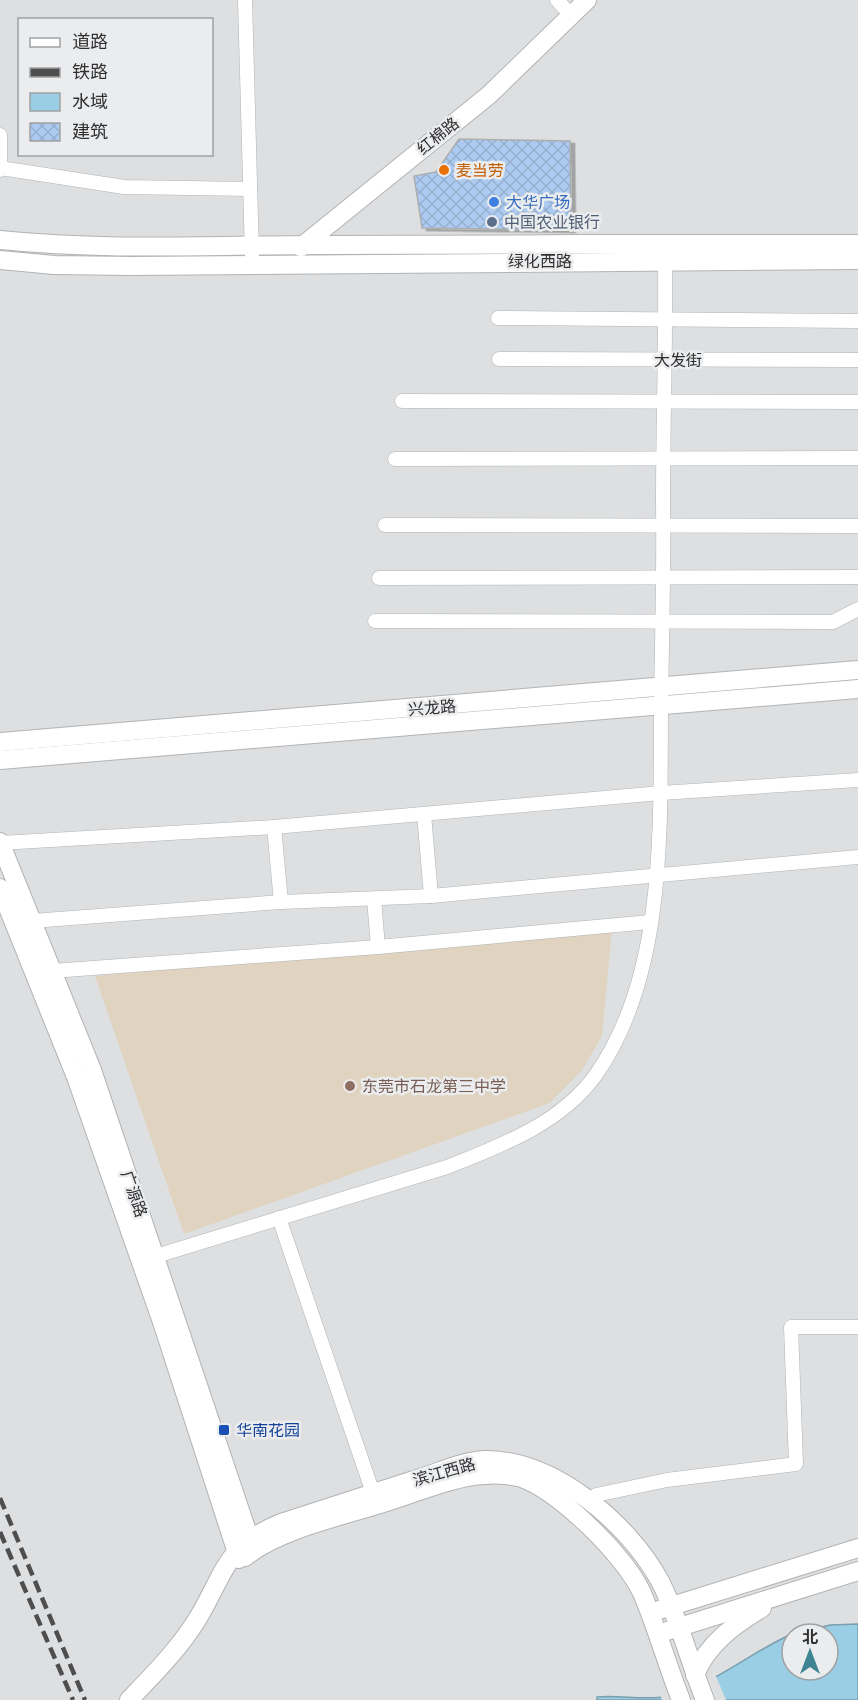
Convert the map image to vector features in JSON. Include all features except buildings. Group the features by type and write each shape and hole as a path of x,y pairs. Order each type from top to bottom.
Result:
{"main road":[{"name":"红棉路","path":"281,263 489,95 587,0"},
{"name":"绿化西路","path":"0,240 55,246 122,247 858,244"},
{"name":"绿化西路","path":"0,260 54,266 858,260"},
{"name":"兴龙路","path":"662,697 858,670"},
{"name":"兴龙路","path":"3,750 662,697 858,689"},
{"name":"广源路","path":"0,843 92,1070 156,1256 239,1557"},
{"name":"广源路","path":"0,888 76,1077 239,1557"},
{"name":"滨江西路","path":"239,1557 281,1523 483,1460 524,1464 577,1491 624,1533 645,1556 661,1583 677,1627 696,1666 705,1700"},
{"name":"滨江西路","path":"239,1557 285,1535 447,1483 484,1475 521,1478 563,1505 607,1544 641,1592 681,1700"},
{"path":"649,1613 858,1548"},
{"path":"129,1700 153,1676 198,1620 239,1557"},
{"path":"141,1700 203,1625 239,1557"},
{"path":"656,1634 858,1571"},
{"path":"696,1666 719,1638 784,1594"}],"street":[{"path":"245,0 252,263"},
{"path":"557,0 570,14"},
{"path":"0,135 0,168 124,187 250,189"},
{"path":"156,1256 447,1167 538,1126 571,1104 595,1075 621,1028 639,980 650,922 656,876 661,792 665,261"},
{"path":"498,318 858,321"},
{"name":"大发街","path":"499,359 858,360"},
{"path":"402,402 858,402"},
{"path":"395,459 858,458"},
{"path":"385,525 858,526"},
{"path":"379,578 858,577"},
{"path":"375,621 833,622 858,609"},
{"path":"0,843 274,827 661,792 858,780"},
{"path":"424,814 431,896"},
{"path":"274,827 281,902"},
{"path":"32,921 281,902 431,896 858,858"},
{"path":"374,899 378,947"},
{"path":"52,971 378,947 650,922"},
{"path":"279,1218 373,1493"},
{"path":"596,1495 667,1480 796,1464 790,1327 858,1327"}],"shaded area":[{"name":"东莞市石龙第三中学","path":"612,928 602,1036 582,1070 550,1103 184,1234 95,976"}],"water":[{"path":"858,1624 858,1700 597,1700 597,1697 654,1698 680,1693 713,1679 780,1640 780,1682 840,1682 840,1625"}],"pier":[{"path":"715,1674 726,1700 662,1700 660,1694 676,1692"}],"railway":[{"path":"0,1498 85,1700"},
{"path":"0,1532 73,1700"}],"place":[{"name":"麦当劳","path":"444,170"},
{"name":"大华广场","path":"494,202"},
{"name":"中国农业银行","path":"492,222"},
{"name":"东莞市石龙第三中学","path":"350,1086"},
{"name":"华南花园","path":"224,1430"}]}
